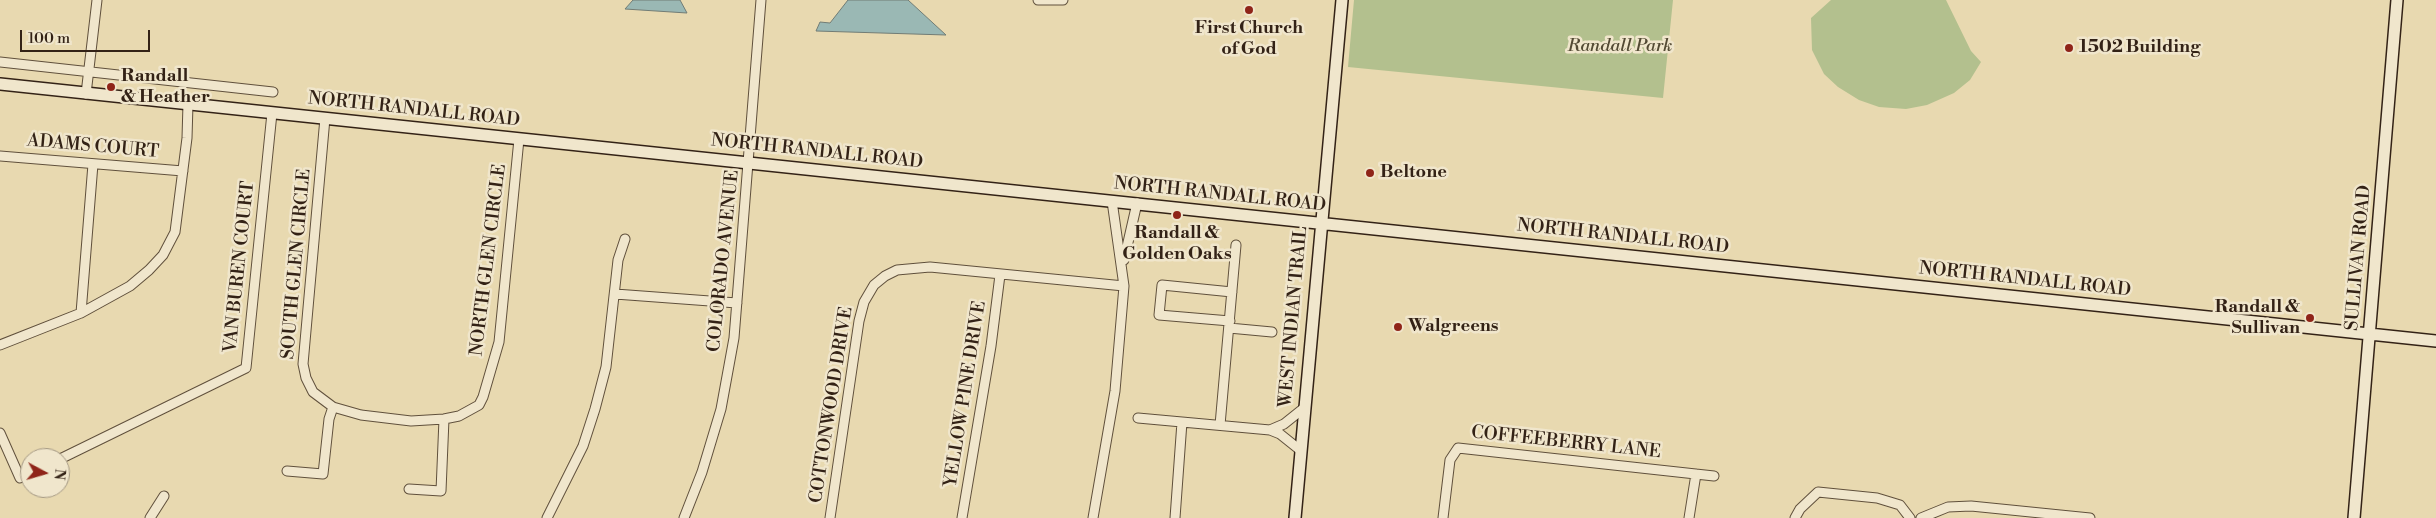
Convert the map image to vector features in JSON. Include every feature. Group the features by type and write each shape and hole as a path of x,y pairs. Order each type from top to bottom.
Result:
{"main road":[{"name":"WEST INDIAN TRAIL","path":"1295,518 1320,223 1342,0"},
{"name":"SULLIVAN ROAD","path":"2354,518 2397,0"},
{"name":"NORTH RANDALL ROAD","path":"0,84 2436,341"}],"street":[{"path":"86,94 90,73 97,0"},
{"name":"COLORADO AVENUE","path":"684,518 702,472 720,409 734,338 750,163 761,0"},
{"path":"1038,0 1063,0"},
{"path":"0,62 273,92"},
{"path":"0,346 81,313 130,286 163,255 175,232 183,171 188,104"},
{"name":"VAN BUREN COURT","path":"70,454 246,368 272,113"},
{"name":"SOUTH GLEN CIRCLE","path":"325,118 303,364 306,378 313,392 332,407 361,415 412,421 444,419"},
{"name":"NORTH GLEN CIRCLE","path":"444,419 472,410 479,405 490,377 499,342 520,139"},
{"name":"ADAMS COURT","path":"0,156 183,171"},
{"path":"81,313 93,164"},
{"path":"1093,518 1114,391 1124,286 1123,268 1112,201"},
{"path":"1123,268 1137,203"},
{"path":"547,518 583,446 595,409 606,368 618,260 625,239"},
{"path":"1220,425 1236,245"},
{"name":"COTTONWOOD DRIVE","path":"830,518 859,321 864,302 874,285 897,270 914,267 1124,286"},
{"name":"YELLOW PINE DRIVE","path":"962,518 991,346 1000,275"},
{"path":"1232,292 1162,285 1159,315 1272,332"},
{"path":"615,294 737,303"},
{"path":"287,471 323,474 332,407"},
{"path":"1270,430 1284,424 1304,408"},
{"path":"1138,418 1270,430 1280,434 1300,450"},
{"path":"409,489 441,491 444,419"},
{"path":"1174,518 1182,422"},
{"path":"0,433 20,478"},
{"name":"COFFEEBERRY LANE","path":"1444,518 1450,460 1458,448 1714,476"},
{"path":"1689,518 1696,474"},
{"path":"1795,518 1800,509 1818,492 1877,498 1900,505 1910,518"},
{"path":"150,518 164,496"},
{"path":"1921,518 1948,507 1971,506 2090,518"}],"green space":[{"name":"Randall Park","path":"1354,0 1673,0 1663,98 1348,67"},
{"path":"1831,0 1946,0 1971,51 1981,62 1970,80 1954,93 1927,105 1906,109 1879,107 1859,100 1838,87 1824,74 1812,50 1811,18"}],"water":[{"path":"633,0 680,0 687,13 625,9"},
{"path":"848,0 908,0 946,35 816,31 820,22 830,23"}],"place":[{"name":"First Church of God","path":"1249,10"},
{"name":"1502 Building","path":"2069,48"},
{"name":"Randall & Heather","path":"111,87"},
{"name":"Beltone","path":"1370,173"},
{"name":"Randall & Golden Oaks","path":"1177,215"},
{"name":"Randall & Sullivan","path":"2310,318"},
{"name":"Walgreens","path":"1398,327"}]}
